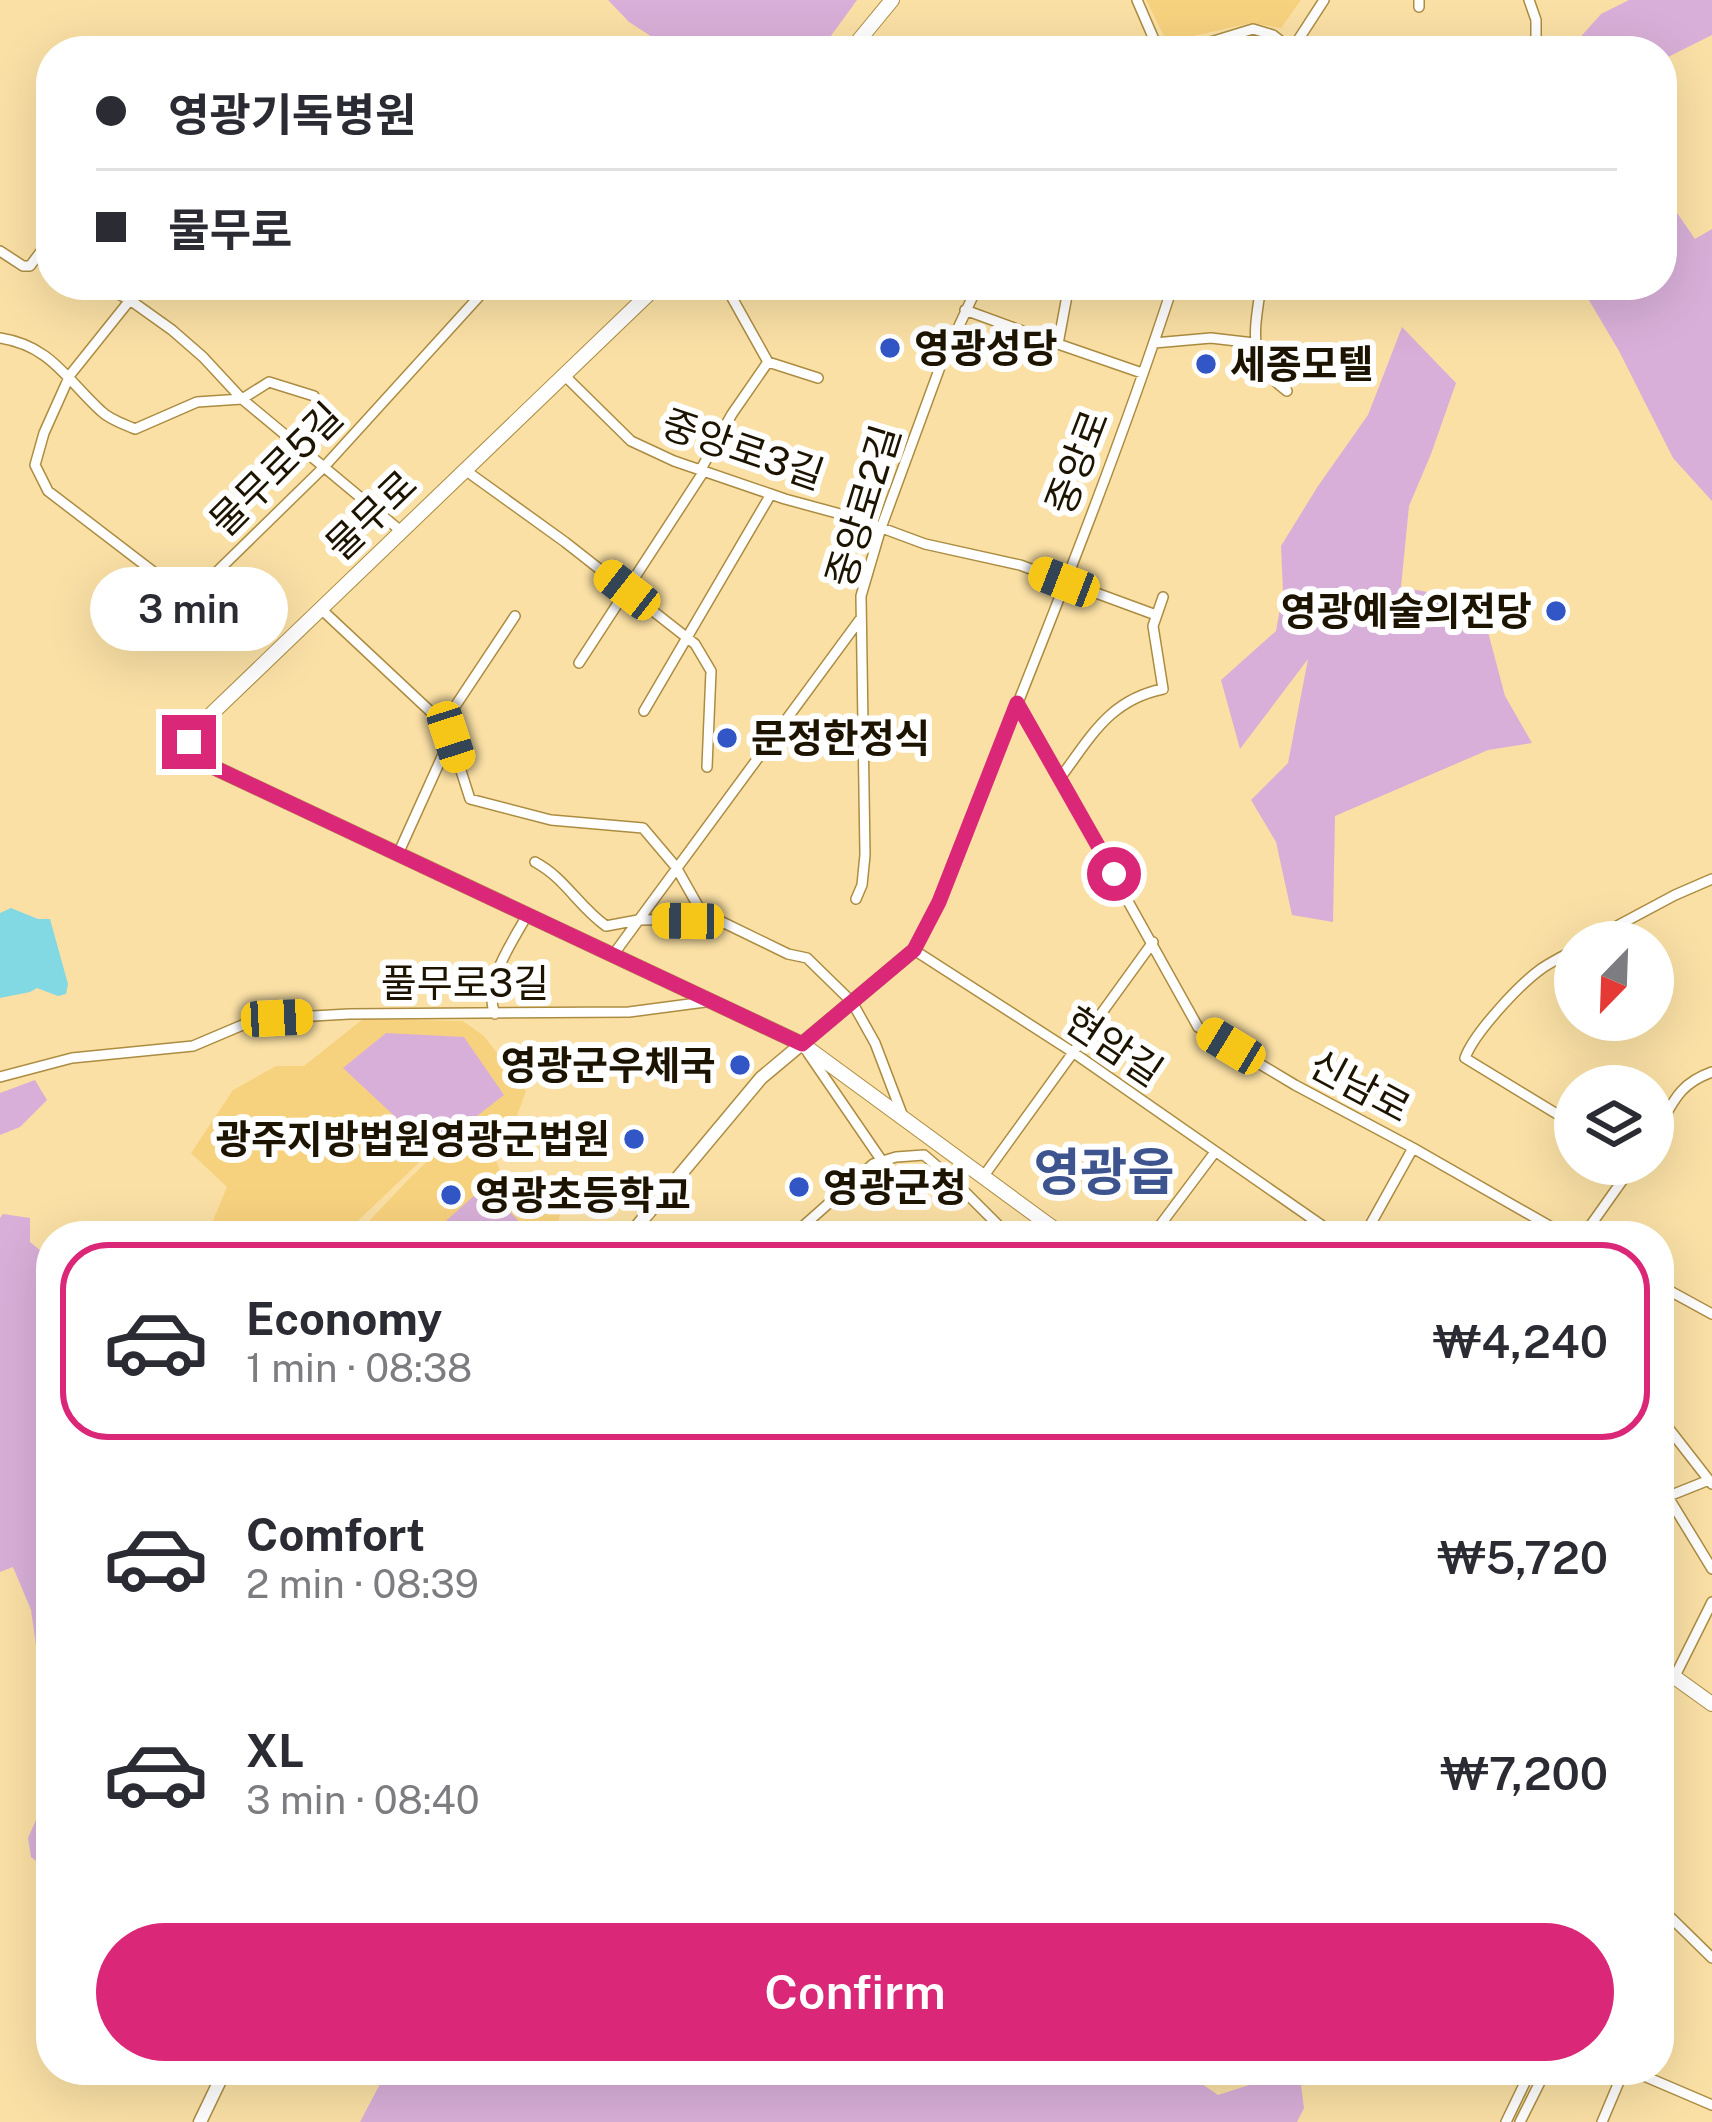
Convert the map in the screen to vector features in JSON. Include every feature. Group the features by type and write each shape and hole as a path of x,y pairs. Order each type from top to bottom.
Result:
{"main road":[{"path":"860,36 884,2"},
{"name":"물무로","path":"642,300 202,723 189,742 191,750 213,767 802,1044 1043,1221"},
{"path":"1674,1678 1712,1704"}],"street":[{"path":"1137,0 1153,36"},
{"path":"1301,36 1324,0"},
{"path":"1529,0 1536,36"},
{"path":"1230,36 1253,29 1275,36"},
{"path":"0,251 23,266 30,266 36,258"},
{"path":"130,300 203,357 242,399 402,532"},
{"name":"물무로5길","path":"130,300 70,375 35,465 48,491 189,599 324,467 476,300"},
{"path":"733,300 768,362 818,378"},
{"name":"중앙로2길","path":"856,899 865,855 861,596 940,367 970,300"},
{"path":"1058,344 1066,300"},
{"name":"중앙로","path":"641,1221 760,1078 914,950 939,902 1017,703 1168,300"},
{"path":"1259,300 1254,343 1269,378 1287,391"},
{"path":"965,310 1142,373"},
{"path":"0,338 25,342 70,375 104,415 135,429 197,402 242,399 269,382 314,396"},
{"path":"1154,343 1210,338 1254,343"},
{"path":"579,663 768,362"},
{"name":"중앙로3길","path":"562,374 632,441 674,461 925,544 1020,565 1156,615"},
{"path":"465,470 695,644 711,671 707,767"},
{"path":"644,711 771,494"},
{"path":"1060,778 1107,715 1127,700 1162,689 1153,626 1163,597"},
{"path":"321,609 449,732 470,799 551,820 643,828 676,867 698,906 788,954 807,958 852,1002 875,1043 904,1119"},
{"path":"398,854 449,732 450,715 515,616"},
{"path":"613,955 861,619"},
{"name":"신남로","path":"1017,703 1198,1027 1542,1221"},
{"path":"535,862 567,884 584,910 606,926 638,920 716,919"},
{"path":"1626,921 1712,879"},
{"path":"495,1014 491,1004 496,976 527,915"},
{"path":"983,1177 1153,942"},
{"name":"현암길","path":"914,950 1074,1053 1315,1221"},
{"path":"1554,962 1520,989 1470,1043 1465,1058 1554,1112"},
{"name":"풀무로3길","path":"0,1077 72,1058 193,1046 252,1021 277,1018 629,1012 711,1001"},
{"path":"802,1044 882,1161"},
{"path":"1674,1098 1694,1078 1712,1072"},
{"path":"1372,1221 1413,1148"},
{"path":"1163,1221 1215,1152"},
{"path":"807,1221 873,1164 924,1155 994,1221"},
{"path":"1594,1221 1619,1185"},
{"path":"1674,1293 1712,1313"},
{"path":"1674,1435 1710,1482 1674,1494"},
{"path":"1674,1504 1712,1569"},
{"path":"1674,1678 1712,1602"},
{"path":"1674,1921 1712,1958"},
{"path":"200,2122 218,2085"},
{"path":"1506,2122 1524,2085"},
{"path":"1520,2122 1538,2085"},
{"path":"1602,2122 1620,2085"},
{"path":"1664,2085 1712,2105"}],"shaded area":[{"path":"608,0 857,0 831,36 651,36"},
{"path":"1146,0 1301,0 1281,28 1251,23 1194,36 1164,36"},
{"path":"1629,0 1712,0 1712,35 1677,52 1677,36 1581,36 1601,14"},
{"path":"1677,213 1695,239 1712,229 1712,501 1673,458 1589,300 1677,300"},
{"path":"1402,327 1456,383 1409,506 1401,587 1480,602 1505,696 1532,743 1488,750 1335,816 1333,922 1292,915 1276,842 1251,800 1288,763 1308,659 1240,749 1221,680 1276,631 1283,592 1281,546 1368,415"},
{"path":"363,1019 463,1021 484,1036 526,1091 515,1121 493,1131 476,1123 465,1130 471,1128 487,1137 515,1210 561,1210 558,1221 369,1221 450,1139 358,1221 213,1221 227,1187 191,1153 233,1090 276,1066 304,1066"},
{"path":"386,1033 464,1037 504,1095 432,1151 343,1068"},
{"path":"35,1080 47,1100 20,1127 0,1135 0,1093"},
{"path":"485,1186 519,1221 446,1221"},
{"path":"3,1214 30,1218 30,1242 36,1247 36,1645 31,1610 13,1567 0,1572"},
{"path":"36,1820 36,1861 31,1857 28,1838"},
{"path":"379,2085 1204,2085 1218,2095 1249,2085 1301,2085 1304,2108 1297,2122 360,2122"}],"water":[{"path":"11,908 50,919 68,984 66,994 37,988 0,998 0,913"}],"place":[{"name":"영광성당","path":"890,348"},
{"name":"세종모텔","path":"1206,364"},
{"name":"영광예술의전당","path":"1556,611"},
{"name":"문정한정식","path":"727,738"},
{"name":"영광군우체국","path":"740,1065"},
{"name":"광주지방법원영광군법원","path":"634,1139"},
{"name":"영광군청","path":"799,1187"},
{"name":"영광초등학교","path":"451,1195"}],"district":[{"name":"영광읍","path":"1104,1171"}],"route":[{"path":"189,742 197,758 213,767 802,1044 914,950 939,902 1017,703 1114,874"}]}
